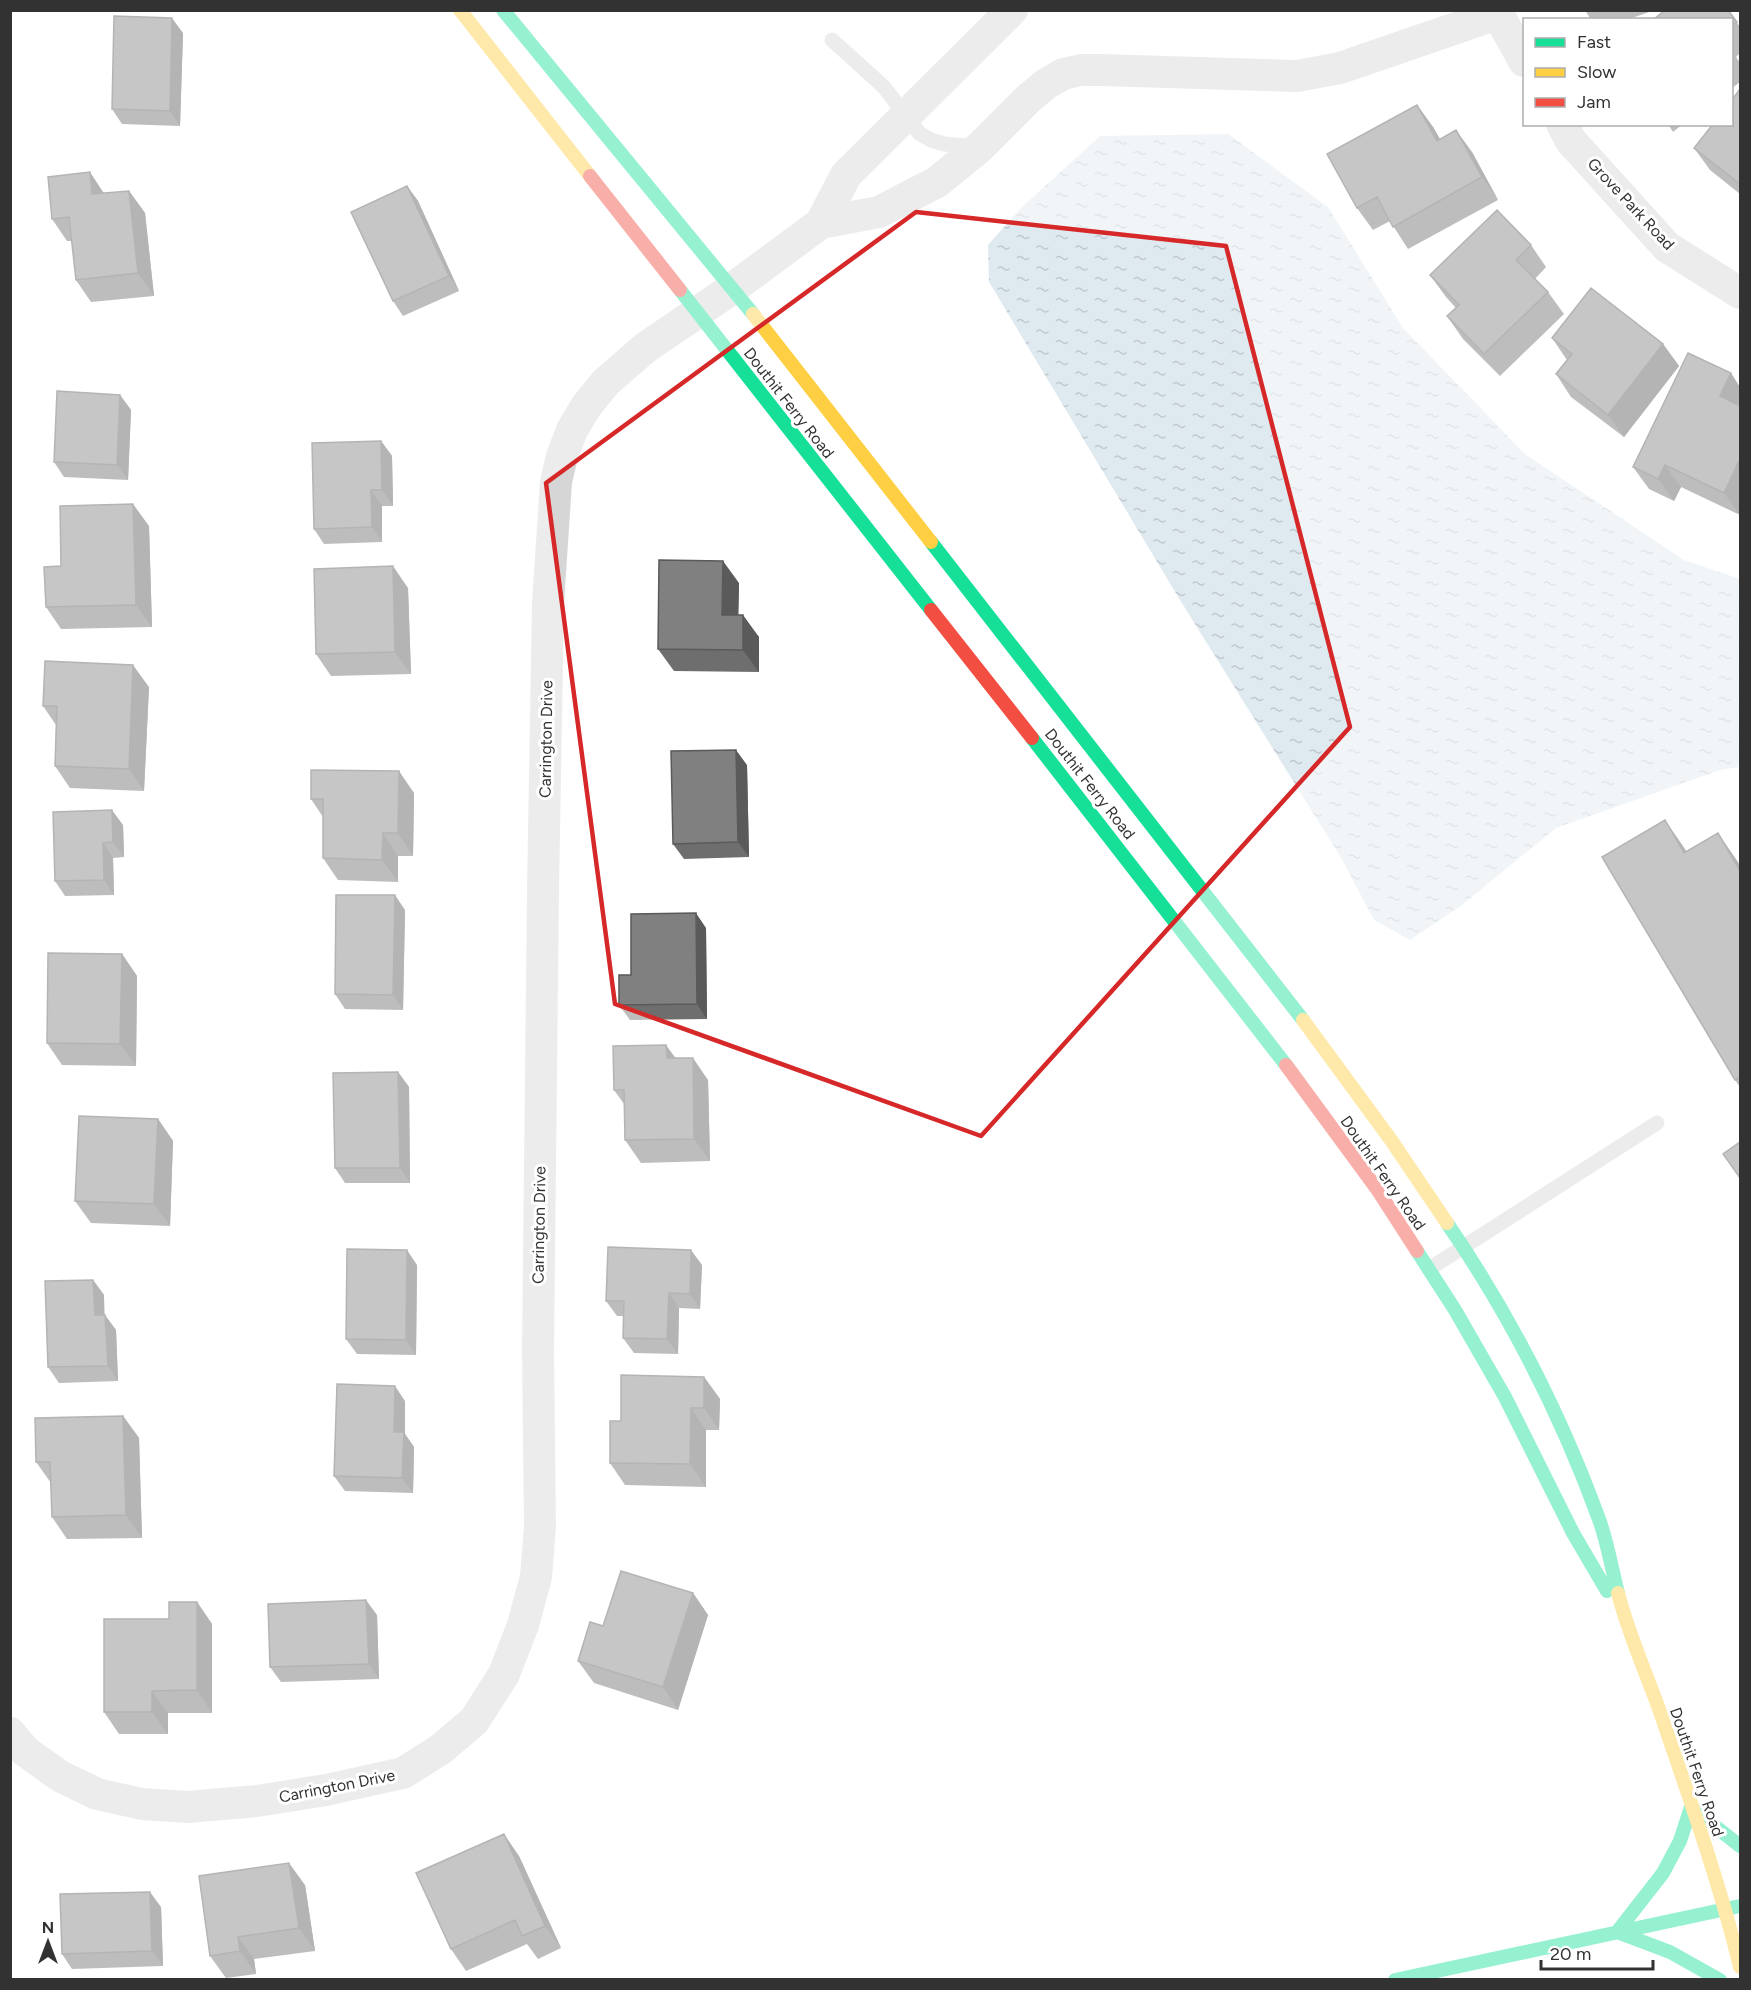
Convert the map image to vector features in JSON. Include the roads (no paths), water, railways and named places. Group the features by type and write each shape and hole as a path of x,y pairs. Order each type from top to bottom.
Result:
{"street":[{"name":"Douthit Ferry Road","path":"460,10 1084,804 1275,1050 1377,1190 1455,1310 1504,1397 1573,1533 1626,1624"},
{"name":"Douthit Ferry Road","path":"502,10 540,52 733,288 1314,1034 1391,1140 1464,1247 1516,1334 1559,1421 1601,1524 1626,1624 1658,1707 1726,1909 1740,1967"},
{"path":"821,223 846,175 1012,10"},
{"path":"821,223 879,212 937,182 980,147 1029,98 1063,74 1101,69 1297,76 1340,68 1496,12 1523,59"},
{"name":"Grove Park Road","path":"1563,126 1571,141 1667,247 1740,293"},
{"name":"Carrington Drive","path":"10,1733 25,1751 60,1776 97,1794 142,1804 189,1807 257,1801 366,1783 404,1773 441,1749 474,1721 504,1674 523,1625 536,1577 540,1526 538,1351 543,890 548,603 556,482 572,429 587,405 606,382 645,348 733,288 821,223"},
{"path":"1617,1932 1663,1873 1680,1841 1691,1807 1714,1828 1740,1846"},
{"path":"1395,1980 1740,1906"},
{"path":"1617,1932 1646,1940 1679,1955 1720,1980"}],"lane":[{"path":"832,40 884,87 919,133 944,144 980,147"},
{"path":"1429,1269 1657,1123"}],"water":[{"path":"1228,134 1328,207 1403,328 1525,454 1684,560 1740,579 1740,767 1720,770 1556,828 1462,905 1410,940 1374,920 1340,856 1180,600 989,282 988,245 1021,208 1100,136"}]}
